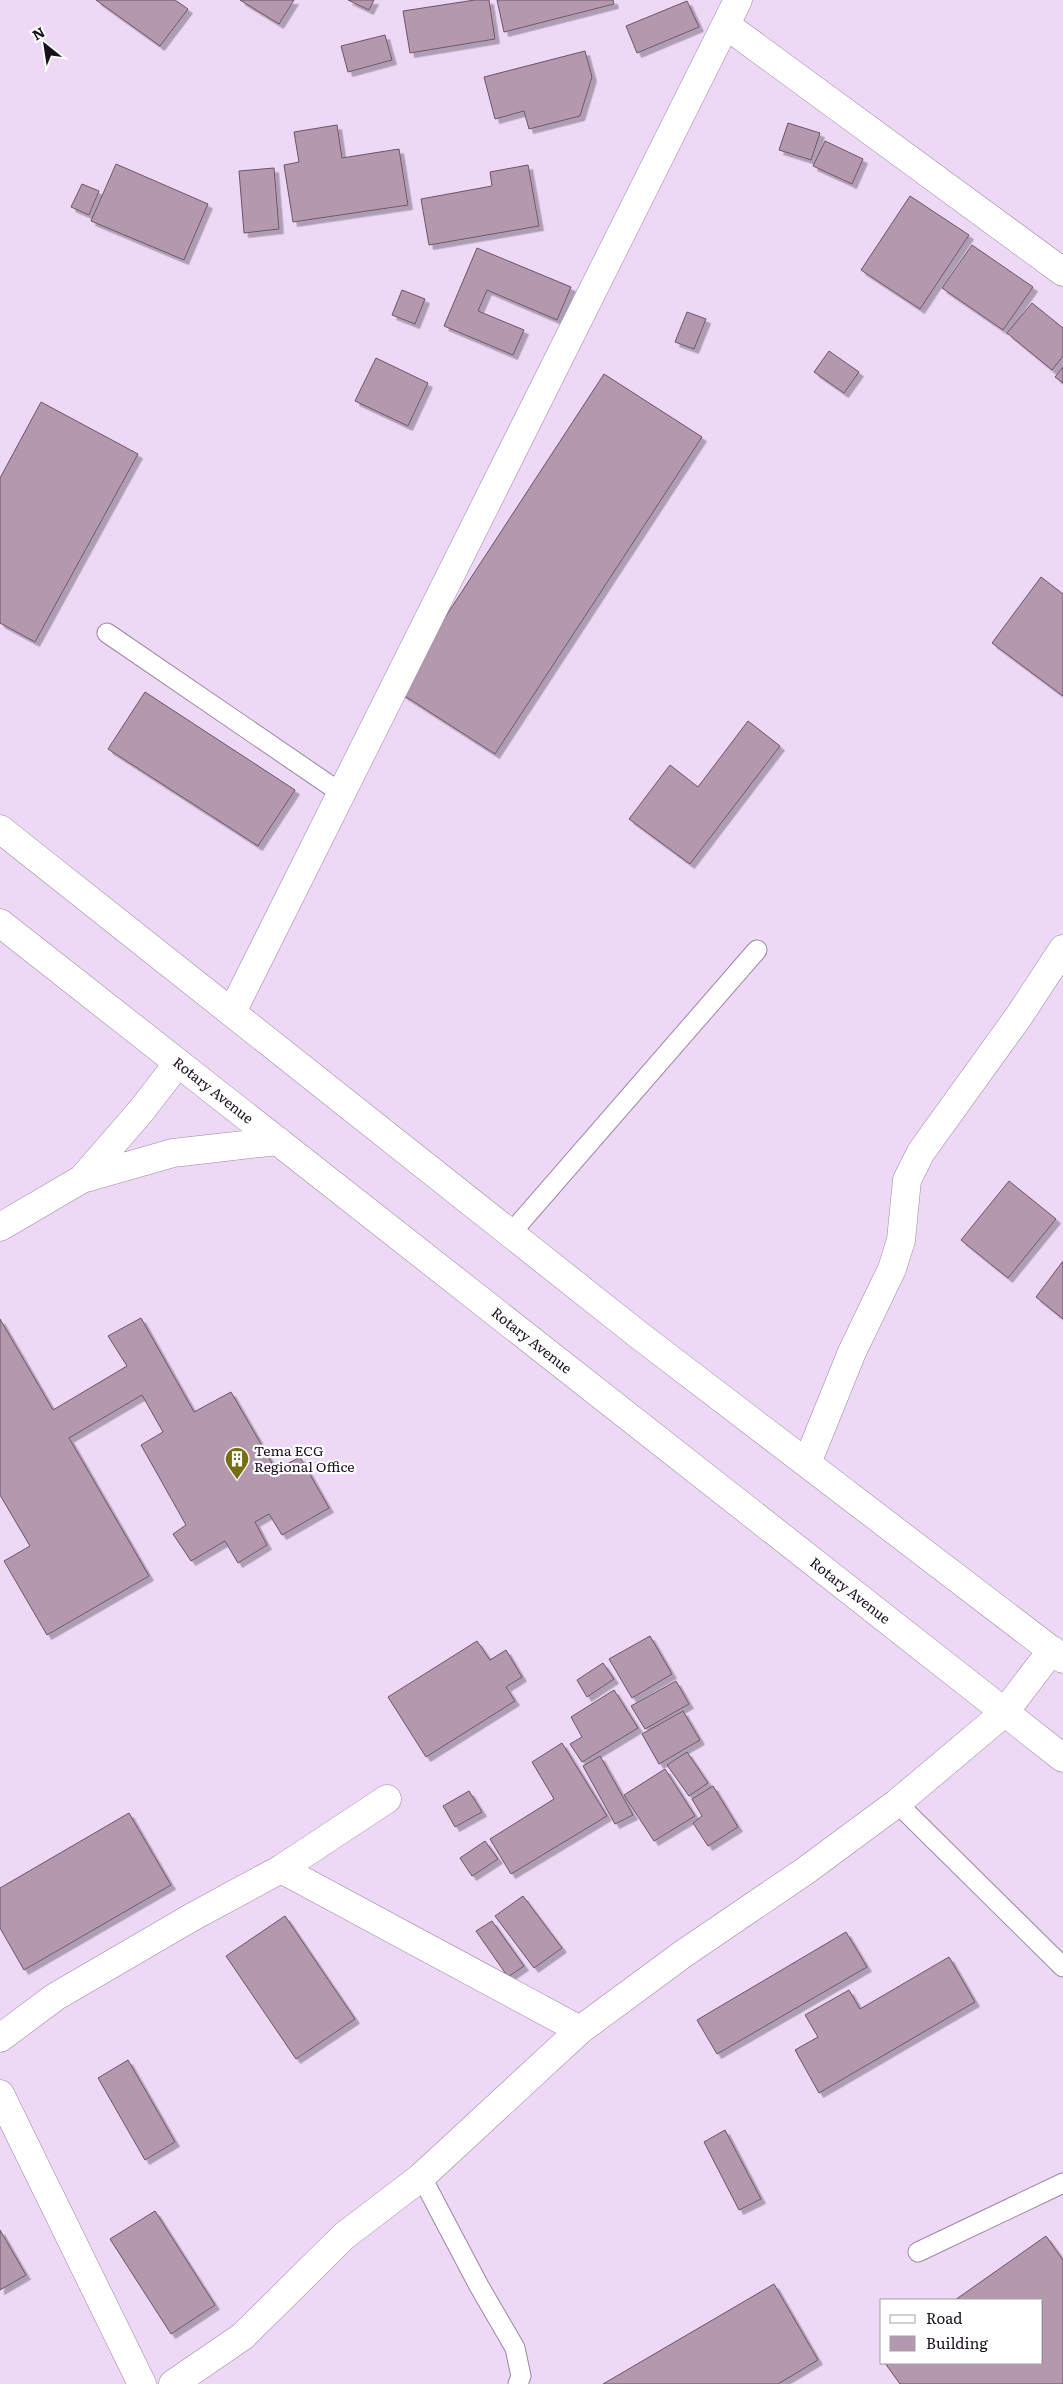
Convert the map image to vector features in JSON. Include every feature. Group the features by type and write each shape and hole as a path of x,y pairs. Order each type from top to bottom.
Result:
{"street":[{"path":"232,1012 738,0"},
{"path":"726,25 1063,272"},
{"path":"0,829 648,1342 1058,1654 1004,1713 897,1804 805,1871 682,1954 580,2030 421,2176 344,2236 243,2336 173,2384"},
{"name":"Rotary Avenue","path":"0,923 1063,1758"},
{"path":"807,1462 852,1352 892,1269 901,1240 907,1180 922,1152 1019,1016 1063,949"},
{"path":"82,1179 141,1111 178,1063"},
{"path":"0,1227 82,1179 173,1153 217,1146 278,1141"},
{"path":"0,2038 55,1997 194,1916 281,1869 387,1799"},
{"path":"281,1869 580,2030"},
{"path":"0,2094 142,2384"}],"lane":[{"path":"107,632 341,792"},
{"path":"512,1233 756,950"},
{"path":"897,1804 1063,1967"},
{"path":"421,2176 515,2348 521,2376 518,2384"},
{"path":"918,2252 1063,2183"}],"building":[{"path":"96,0 175,0 188,9 160,46"},
{"path":"240,0 294,0 279,24"},
{"path":"348,0 374,0 369,10"},
{"path":"475,0 489,0 495,39 410,53 403,11"},
{"path":"497,0 613,0 614,4 504,32"},
{"path":"687,1 699,27 637,53 626,26"},
{"path":"385,35 392,60 348,72 341,46"},
{"path":"585,51 592,77 580,116 529,129 524,111 495,119 484,77"},
{"path":"788,123 820,133 811,160 779,150"},
{"path":"337,125 342,158 399,149 408,205 293,222 284,165 299,162 294,132"},
{"path":"825,141 863,159 852,184 813,166"},
{"path":"116,164 208,204 184,260 91,221"},
{"path":"528,165 539,226 429,245 421,199 492,186 490,172"},
{"path":"274,168 279,229 244,233 239,171"},
{"path":"82,184 99,191 89,215 71,207"},
{"path":"910,196 969,235 920,309 861,270"},
{"path":"972,245 1033,287 1003,330 942,288"},
{"path":"477,248 571,287 557,320 487,290 478,311 524,330 513,355 444,326"},
{"path":"402,290 425,299 415,324 392,315"},
{"path":"1032,303 1063,328 1063,356 1052,370 1007,333"},
{"path":"687,312 706,319 694,349 675,342"},
{"path":"829,351 859,372 844,393 814,372"},
{"path":"376,358 428,383 408,426 355,401"},
{"path":"1063,367 1063,383 1055,377"},
{"path":"604,374 702,437 495,754 397,691"},
{"path":"41,402 138,454 35,642 0,623 0,478"},
{"path":"1041,577 1063,594 1063,696 992,643"},
{"path":"145,692 295,790 258,846 108,749"},
{"path":"748,721 780,746 690,864 629,819 670,765 698,787"},
{"path":"1009,1181 1056,1219 1008,1278 961,1240"},
{"path":"1063,1261 1063,1319 1036,1297"},
{"name":"Tema ECG Regional Office","path":"141,1318 194,1412 231,1392 276,1470 300,1457 329,1508 282,1535 269,1514 255,1522 267,1545 238,1563 225,1541 191,1561 173,1534 186,1525 141,1445 163,1432 142,1395 69,1438 149,1576 47,1635 4,1561 30,1546 0,1495 0,1319 53,1410 127,1366 108,1336"},
{"path":"650,1636 672,1674 632,1698 609,1659"},
{"path":"477,1641 490,1660 506,1650 522,1677 506,1687 515,1701 426,1757 388,1697"},
{"path":"603,1663 614,1679 587,1697 577,1680"},
{"path":"676,1681 689,1704 645,1729 631,1706"},
{"path":"614,1690 638,1728 582,1762 570,1744 582,1737 571,1717"},
{"path":"683,1711 700,1740 659,1764 642,1734"},
{"path":"562,1743 607,1816 511,1874 490,1839 554,1799 532,1762"},
{"path":"687,1752 708,1783 689,1796 667,1765"},
{"path":"600,1756 633,1815 615,1824 583,1766"},
{"path":"665,1769 695,1816 654,1841 624,1795"},
{"path":"713,1786 738,1827 708,1846 693,1823 702,1816 692,1799"},
{"path":"469,1791 482,1812 455,1827 443,1806"},
{"path":"129,1813 171,1885 24,1970 0,1928 0,1888"},
{"path":"485,1841 498,1859 472,1876 460,1858"},
{"path":"523,1896 562,1948 534,1968 495,1916"},
{"path":"285,1916 355,2019 296,2059 226,1956"},
{"path":"492,1921 524,1966 508,1977 476,1931"},
{"path":"846,1932 867,1967 717,2054 697,2020"},
{"path":"949,1957 975,2002 819,2093 795,2050 818,2037 805,2015 849,1990 860,2009"},
{"path":"128,2060 175,2142 145,2160 98,2078"},
{"path":"725,2130 761,2199 739,2210 704,2142"},
{"path":"155,2211 215,2305 171,2334 110,2239"},
{"path":"0,2230 26,2275 0,2290"},
{"path":"1046,2236 1063,2260 1063,2384 900,2384 886,2364 1043,2364 1043,2299 956,2299"},
{"path":"774,2284 818,2360 778,2384 603,2384"}],"place":[{"name":"Tema ECG Regional Office","path":"237,1480"}]}
